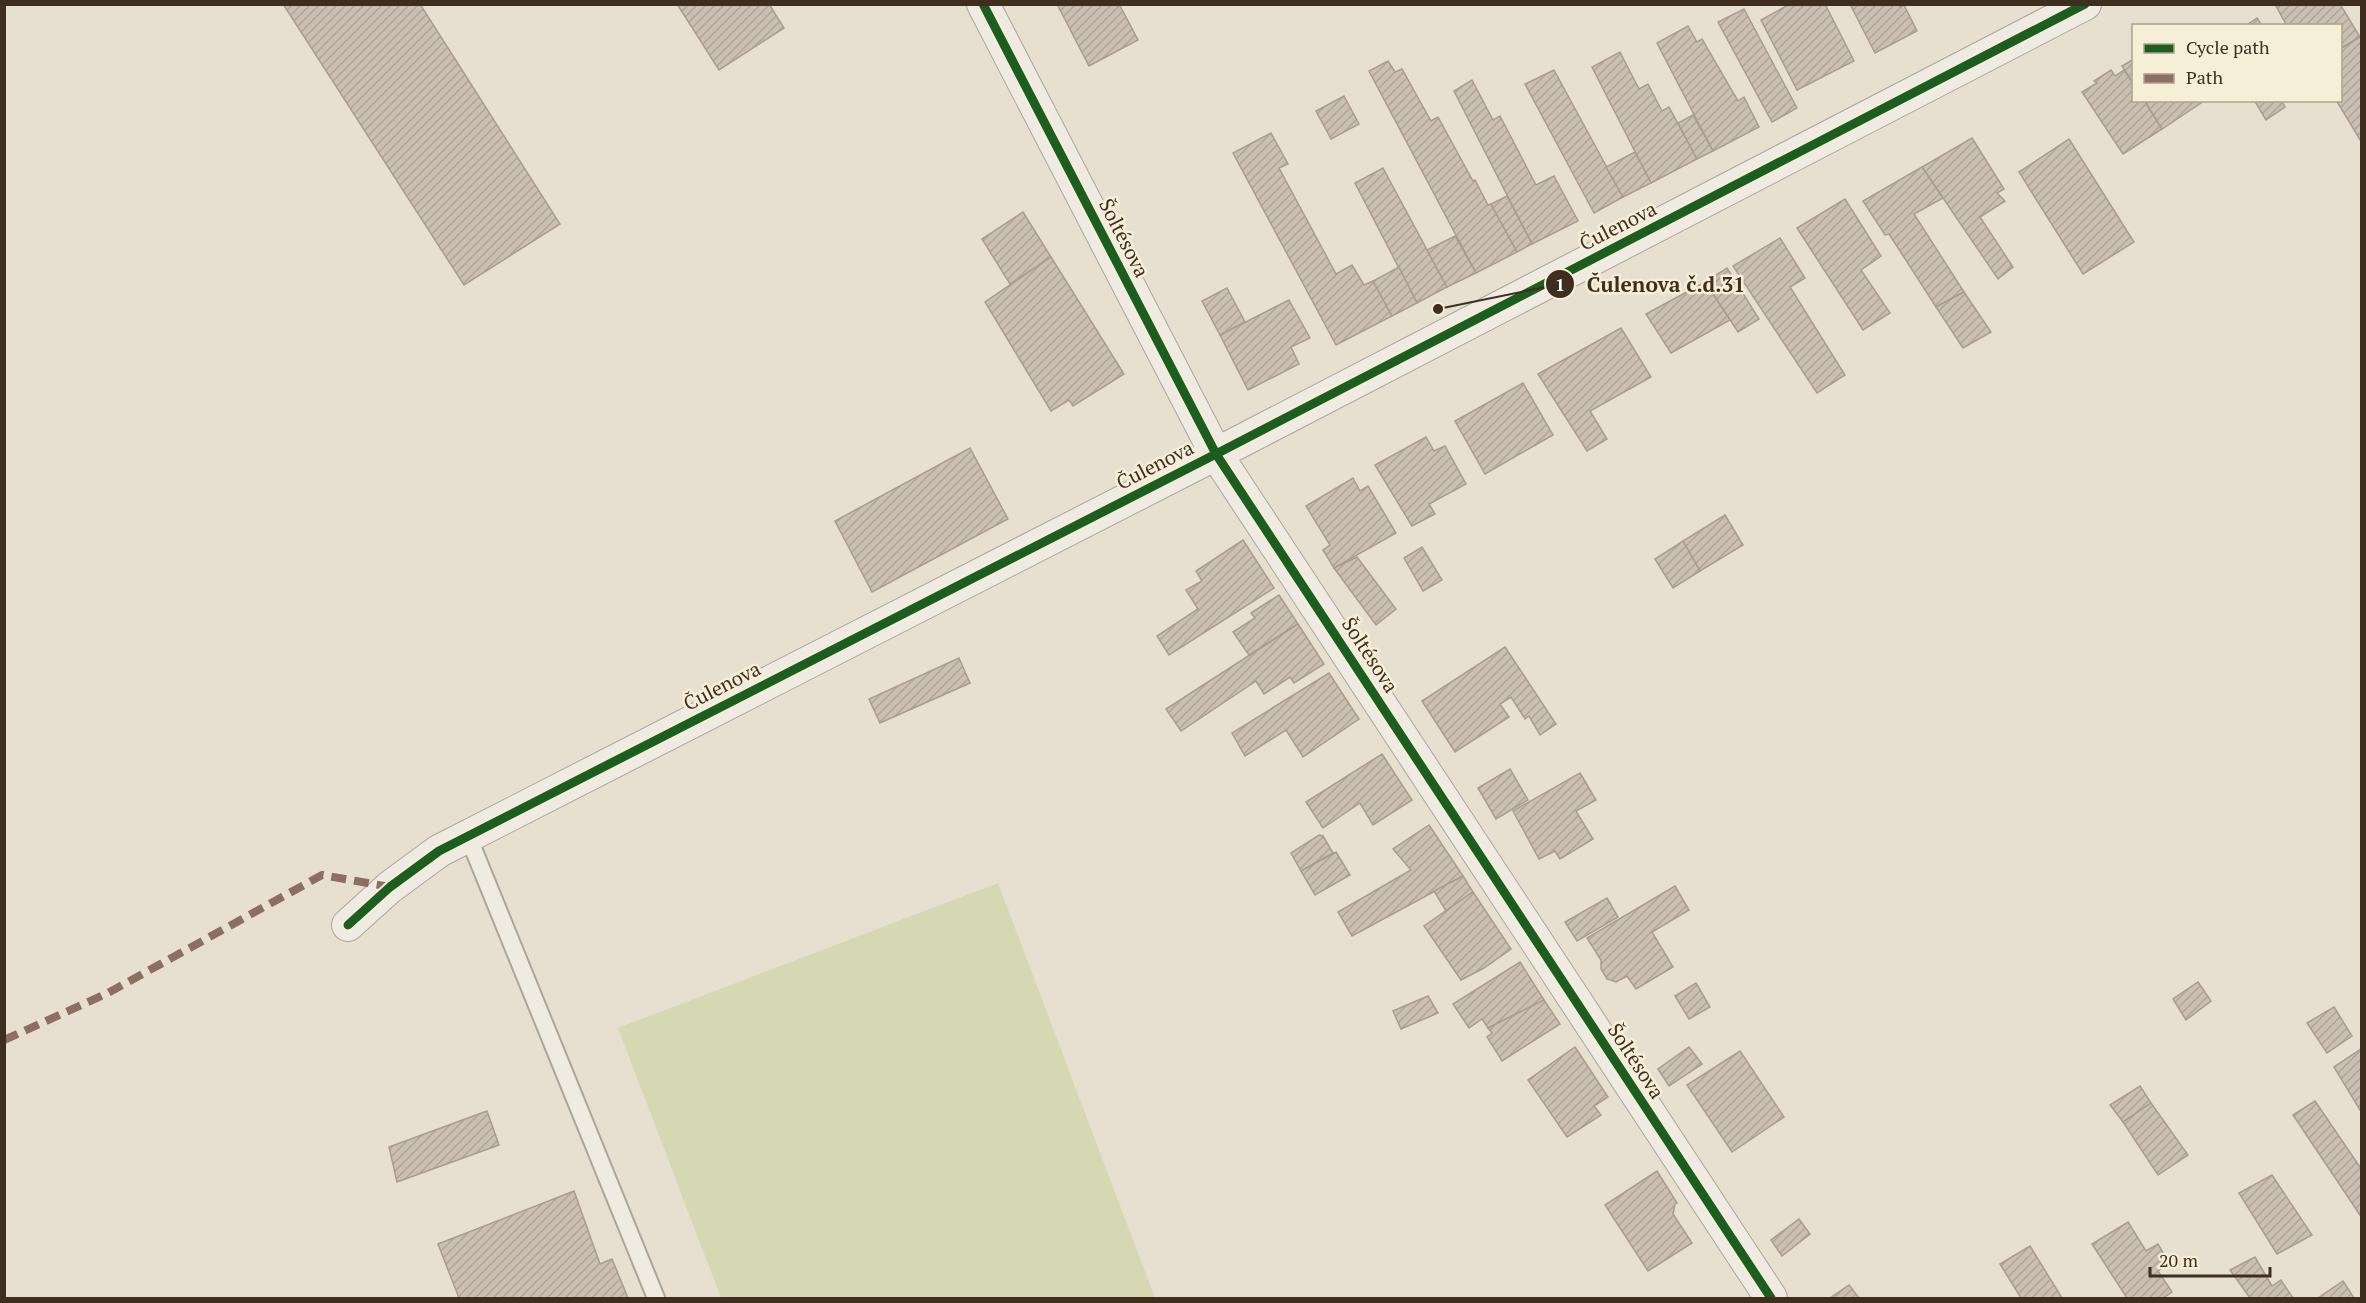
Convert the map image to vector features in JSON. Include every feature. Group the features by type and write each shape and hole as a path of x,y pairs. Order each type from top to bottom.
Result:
{"street":[{"name":"Šoltésova","path":"983,4 1216,454 1771,1299"},
{"name":"Čulenova","path":"348,925 390,887 439,851 1216,454 2085,4"}],"lane":[{"path":"468,836 656,1299"}],"green space":[{"path":"998,883 1155,1298 721,1298 618,1028"}],"building":[{"path":"283,4 420,4 560,224 464,285"},
{"path":"677,4 769,4 784,28 719,70"},
{"path":"1057,4 1119,4 1138,40 1089,66"},
{"path":"1790,4 1825,4 1854,61 1797,90 1761,20"},
{"path":"1850,4 1898,4 1900,7 1904,5 1917,31 1875,53"},
{"path":"2277,4 2340,4 2360,37 2342,48 2342,24 2286,24"},
{"path":"1744,9 1797,108 1772,122 1718,22"},
{"path":"2257,18 2261,24 2248,24"},
{"path":"1688,26 1697,42 1702,39 1738,101 1744,97 1759,127 1713,151 1657,43"},
{"path":"2360,37 2362,39 2362,143 2337,102 2342,102 2342,48"},
{"path":"1620,52 1639,89 1648,84 1662,111 1669,107 1697,159 1651,183 1592,67"},
{"path":"2132,60 2132,82 2122,66"},
{"path":"1388,61 1395,72 1402,69 1431,121 1438,117 1473,181 1475,180 1488,205 1491,204 1517,252 1476,273 1369,71"},
{"path":"1554,70 1623,197 1594,213 1525,84"},
{"path":"2111,70 2115,76 2124,70 2132,82 2132,102 2145,102 2162,129 2123,154 2082,92 2097,83 2094,81"},
{"path":"1472,80 1493,120 1500,116 1536,185 1554,176 1578,221 1532,244 1454,91"},
{"path":"1344,96 1359,124 1331,139 1316,111"},
{"path":"2145,102 2200,102 2201,103 2162,129"},
{"path":"2255,102 2282,102 2285,107 2266,120"},
{"path":"1693,115 1713,151 1697,159 1678,123"},
{"path":"1271,133 1288,164 1279,168 1336,274 1352,265 1364,285 1373,281 1392,316 1336,345 1233,153"},
{"path":"1972,138 2004,189 1997,193 2005,201 1980,217 2013,267 1998,279 1922,167"},
{"path":"2069,139 2134,242 2083,274 2019,172"},
{"path":"1635,152 1651,183 1623,197 1606,167"},
{"path":"1922,167 1943,198 1914,214 1964,292 1936,307 1889,234 1885,235 1863,201"},
{"path":"1383,168 1447,287 1417,303 1355,183"},
{"path":"1507,196 1532,244 1517,252 1491,204"},
{"path":"1845,199 1881,256 1861,270 1890,313 1863,330 1797,228"},
{"path":"1023,212 1051,257 1010,284 982,239"},
{"path":"1455,236 1476,273 1447,287 1427,250"},
{"path":"1780,238 1805,278 1790,287 1845,375 1817,393 1733,266"},
{"path":"1051,257 1124,374 1073,406 1069,400 1051,411 985,302"},
{"path":"1399,267 1417,303 1392,316 1373,281"},
{"path":"1727,268 1759,319 1738,332 1705,282"},
{"path":"1705,282 1730,320 1671,353 1646,314"},
{"path":"1227,288 1245,322 1220,335 1202,301"},
{"path":"1964,292 1991,332 1963,348 1936,307"},
{"path":"1289,300 1310,338 1291,347 1299,364 1248,390 1220,335"},
{"path":"1621,328 1651,377 1590,411 1607,439 1587,451 1538,374"},
{"path":"1523,383 1553,435 1485,474 1455,421"},
{"path":"1426,437 1434,451 1445,446 1466,484 1429,504 1435,514 1412,526 1375,465"},
{"path":"970,448 1008,519 872,592 835,521"},
{"path":"1353,478 1360,491 1368,486 1396,533 1334,568 1323,550 1330,545 1306,506"},
{"path":"1725,515 1743,545 1700,571 1683,541"},
{"path":"1243,540 1274,588 1169,655 1157,636 1198,609 1186,590 1202,581 1196,571"},
{"path":"1683,541 1700,571 1673,588 1655,559"},
{"path":"1422,547 1442,580 1423,591 1404,558"},
{"path":"1357,557 1396,609 1376,625 1334,568"},
{"path":"1279,595 1298,624 1249,655 1233,632 1255,618 1251,613"},
{"path":"1298,624 1324,664 1294,683 1290,677 1264,694 1256,681 1181,731 1166,709"},
{"path":"1505,647 1556,724 1540,735 1529,716 1525,719 1511,697 1500,704 1509,717 1455,752 1422,701"},
{"path":"959,658 970,683 880,723 869,699"},
{"path":"1329,673 1359,719 1303,757 1286,730 1245,756 1232,733"},
{"path":"1382,754 1412,800 1373,825 1360,803 1323,828 1306,802"},
{"path":"1510,769 1528,800 1496,819 1478,788"},
{"path":"1580,773 1596,800 1576,811 1593,839 1560,859 1555,851 1539,859 1513,811"},
{"path":"1429,825 1463,876 1352,936 1338,912 1411,870 1393,849"},
{"path":"1319,835 1323,836 1333,853 1301,871 1291,853"},
{"path":"1336,852 1350,875 1315,895 1301,871"},
{"path":"1463,876 1473,892 1446,911 1434,891"},
{"path":"1675,886 1689,910 1652,932 1673,967 1636,989 1627,976 1616,982 1607,979 1601,969 1601,960 1587,938"},
{"path":"1473,892 1511,949 1484,968 1461,980 1424,926"},
{"path":"1607,898 1618,917 1577,941 1565,922"},
{"path":"1520,962 1544,1000 1488,1028 1482,1019 1469,1028 1453,1004"},
{"path":"2198,982 2211,1001 2186,1020 2173,999"},
{"path":"1696,983 1710,1007 1689,1019 1675,996"},
{"path":"1428,996 1438,1013 1401,1029 1393,1011"},
{"path":"1544,1000 1560,1024 1502,1061 1487,1037 1492,1033 1488,1028"},
{"path":"2334,1007 2352,1036 2327,1053 2307,1023"},
{"path":"1575,1047 1608,1097 1594,1106 1601,1115 1567,1137 1528,1080"},
{"path":"1689,1047 1702,1064 1669,1086 1658,1069"},
{"path":"2361,1049 2362,1108 2360,1110 2334,1067"},
{"path":"1740,1051 1784,1117 1732,1152 1687,1085"},
{"path":"2140,1086 2151,1103 2123,1122 2110,1105"},
{"path":"2315,1101 2362,1170 2362,1218 2293,1115"},
{"path":"2151,1103 2188,1155 2158,1175 2123,1122"},
{"path":"487,1111 499,1145 397,1182 389,1147"},
{"path":"1657,1171 1677,1203 1673,1214 1692,1243 1648,1271 1605,1205"},
{"path":"2272,1175 2312,1235 2277,1254 2239,1193"},
{"path":"574,1191 600,1264 612,1259 628,1298 459,1298 438,1244"},
{"path":"1799,1219 1810,1234 1782,1256 1771,1240"},
{"path":"2128,1222 2146,1251 2158,1244 2169,1263 2158,1271 2172,1292 2163,1298 2127,1298 2092,1244"},
{"path":"2030,1246 2062,1298 2021,1298 2000,1264"},
{"path":"2255,1257 2272,1286 2281,1280 2293,1298 2250,1298 2230,1270"},
{"path":"2343,1281 2354,1298 2318,1298"},
{"path":"1849,1285 1859,1298 1830,1298 1843,1289"}],"marked path":[{"path":"4,1040 108,993 322,875 390,887"}],"cycle path":[{"path":"983,4 1216,454 1771,1298"},
{"path":"348,925 390,887 439,851 1216,454 2085,4"}],"place":[{"name":"Čulenova č.d.31","path":"1438,309"}]}
